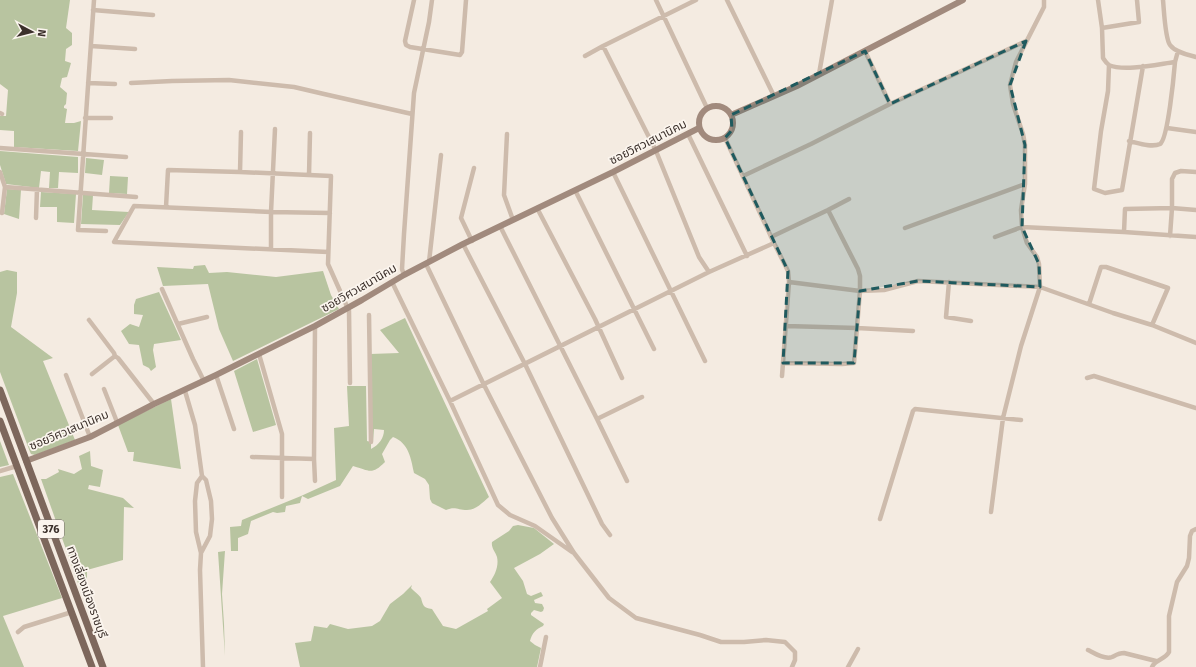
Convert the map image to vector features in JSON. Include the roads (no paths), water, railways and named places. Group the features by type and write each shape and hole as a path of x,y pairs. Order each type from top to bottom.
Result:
{"main road":[{"name":"ทางเลี่ยงเมืองราชบุรี","path":"0,390 103,667"},
{"name":"ทางเลี่ยงเมืองราชบุรี","path":"0,421 92,667"}],"street":[{"path":"94,0 78,230 106,231"},
{"path":"414,0 405,43 410,47 460,55 462,52 466,0"},
{"path":"404,275 402,269 414,93 429,22 432,0"},
{"path":"656,0 707,108"},
{"path":"585,56 696,0"},
{"path":"727,0 774,96"},
{"path":"820,74 832,0"},
{"path":"731,115 820,74 963,0"},
{"path":"991,512 1003,418 1021,346 1040,287 1039,264 1037,257 1027,243 1022,227 1021,210 1024,184 1025,145 1013,104 1010,85 1016,62 1044,6 1044,0"},
{"path":"1098,0 1102,28 1103,58 1105,62 1116,67 1143,66 1175,62"},
{"path":"1102,28 1139,22 1137,0"},
{"path":"1163,0 1166,29 1170,45 1178,51 1196,57"},
{"path":"93,10 153,15"},
{"path":"743,176 890,104 1026,41"},
{"path":"91,46 135,49"},
{"path":"603,46 656,151 699,257 709,272"},
{"path":"865,50 890,104"},
{"path":"1129,141 1150,145 1160,144 1164,140 1167,128 1175,62 1178,51"},
{"path":"1109,65 1108,91 1094,190 1105,193 1122,190 1129,141 1143,66"},
{"path":"131,83 229,80 294,87 412,114"},
{"path":"88,83 115,84"},
{"path":"718,105 728,110 733,120 732,130 725,138 720,140 710,139 702,133 698,122 702,112 707,108 718,105"},
{"path":"85,118 112,118"},
{"name":"ซอยวิศวเสนานิคม","path":"26,460 90,436 259,354 315,326 404,275 463,244 472,241 656,151 699,128"},
{"path":"1167,128 1196,132"},
{"path":"271,249 270,212 275,129"},
{"path":"240,172 241,132"},
{"path":"309,175 310,133"},
{"path":"507,134 504,195 513,220"},
{"path":"688,134 747,256"},
{"path":"725,138 788,271 789,282 782,376"},
{"path":"0,148 126,157"},
{"path":"441,155 427,263 484,384 552,518 574,553 609,598 636,618 721,642 766,640 785,642 795,652 796,660 792,667"},
{"path":"472,241 461,218 474,168"},
{"path":"166,207 168,170 331,176 328,264 350,315 350,383"},
{"path":"1170,236 1172,179 1175,173 1181,171 1196,172"},
{"path":"0,172 5,187 2,213"},
{"path":"613,172 706,362"},
{"path":"905,228 1024,184"},
{"path":"5,187 136,197"},
{"path":"36,218 37,189"},
{"path":"575,190 654,349"},
{"path":"771,237 849,199"},
{"path":"328,252 114,242 134,206 330,213"},
{"path":"537,208 599,327 622,378"},
{"path":"1124,232 1125,209 1172,208 1196,210"},
{"path":"783,363 853,364 855,358 860,276 858,269 828,210"},
{"path":"500,226 598,419 627,481"},
{"path":"995,237 1022,227 1196,237"},
{"path":"450,401 709,272 774,243"},
{"path":"463,244 525,364 595,511 610,535"},
{"path":"1089,304 1101,267 1106,266 1168,288 1152,324"},
{"path":"789,282 860,291 884,290 918,281 1040,287 1113,313 1152,324 1196,343"},
{"path":"392,282 450,401 498,505 510,515 535,526 574,553"},
{"path":"949,282 946,317 971,321"},
{"path":"162,289 204,381"},
{"path":"369,315 371,442"},
{"path":"178,324 207,317"},
{"path":"89,320 115,356 154,404"},
{"path":"315,326 315,482"},
{"path":"786,326 913,331"},
{"path":"259,354 282,434 282,497"},
{"path":"92,374 115,356"},
{"path":"66,375 90,436"},
{"path":"216,375 234,429"},
{"path":"1087,378 1094,376 1196,408"},
{"path":"104,389 117,422"},
{"path":"185,390 195,425 202,476 206,480 211,501 212,519 210,536 201,552"},
{"path":"598,419 642,397"},
{"path":"880,519 913,411 915,409 1021,420"},
{"path":"252,457 314,459"},
{"path":"0,471 17,466"},
{"path":"202,476 197,483 195,501 196,532 201,552 200,570 203,667"},
{"path":"1152,667 1156,661 1167,656 1169,652 1169,616 1178,582 1187,566 1190,536 1192,531 1196,529"},
{"path":"18,632 24,628 72,612"},
{"path":"540,667 546,637"},
{"path":"848,667 858,649"},
{"path":"1088,650 1106,658 1124,653 1156,661"}]}
